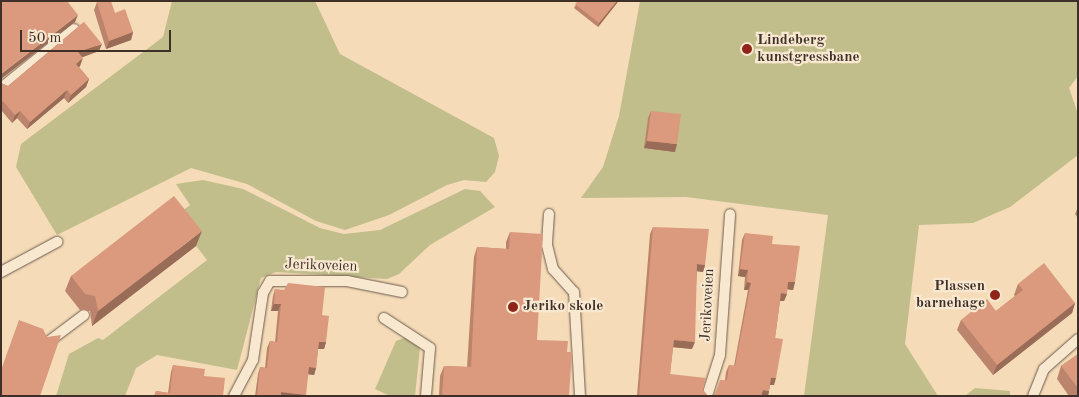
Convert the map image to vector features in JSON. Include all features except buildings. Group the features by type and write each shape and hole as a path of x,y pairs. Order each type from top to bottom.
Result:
{"lane":[{"path":"1,88 74,29"},
{"path":"549,214 547,245 553,269 574,292 580,396"},
{"name":"Jerikoveien","path":"707,396 720,355 730,214"},
{"path":"1,272 57,242"},
{"name":"Jerikoveien","path":"234,396 253,360 262,293 270,281 347,280 402,292"},
{"path":"44,346 84,315"},
{"path":"384,318 430,348 426,396"},
{"path":"1033,396 1044,369 1078,339"}],"shaded area":[{"path":"172,1 315,1 340,54 494,138 499,156 495,172 486,182 464,180 447,185 389,215 345,230 316,221 247,184 191,168 57,235 16,167 21,144 163,37"},
{"path":"640,1 1078,1 1078,76 1069,88 1078,114 1078,155 1010,207 973,223 919,225 905,344 938,396 804,396 828,215 686,197 581,198 603,167 619,116"},
{"path":"203,180 243,189 320,228 344,234 380,230 465,189 480,191 495,207 430,245 399,274 387,279 276,272 261,278 237,370 157,355 136,368 125,396 56,396 69,354 98,338 103,340 207,260 174,217 190,205 176,184"},
{"path":"407,337 420,347 415,396 390,396 375,389 396,341"},
{"path":"975,388 1010,391 1010,396 965,396"}],"place":[{"name":"Lindeberg kunstgressbane","path":"747,49"},
{"name":"Plassen barnehage","path":"995,295"},
{"name":"Jeriko skole","path":"513,307"}]}
